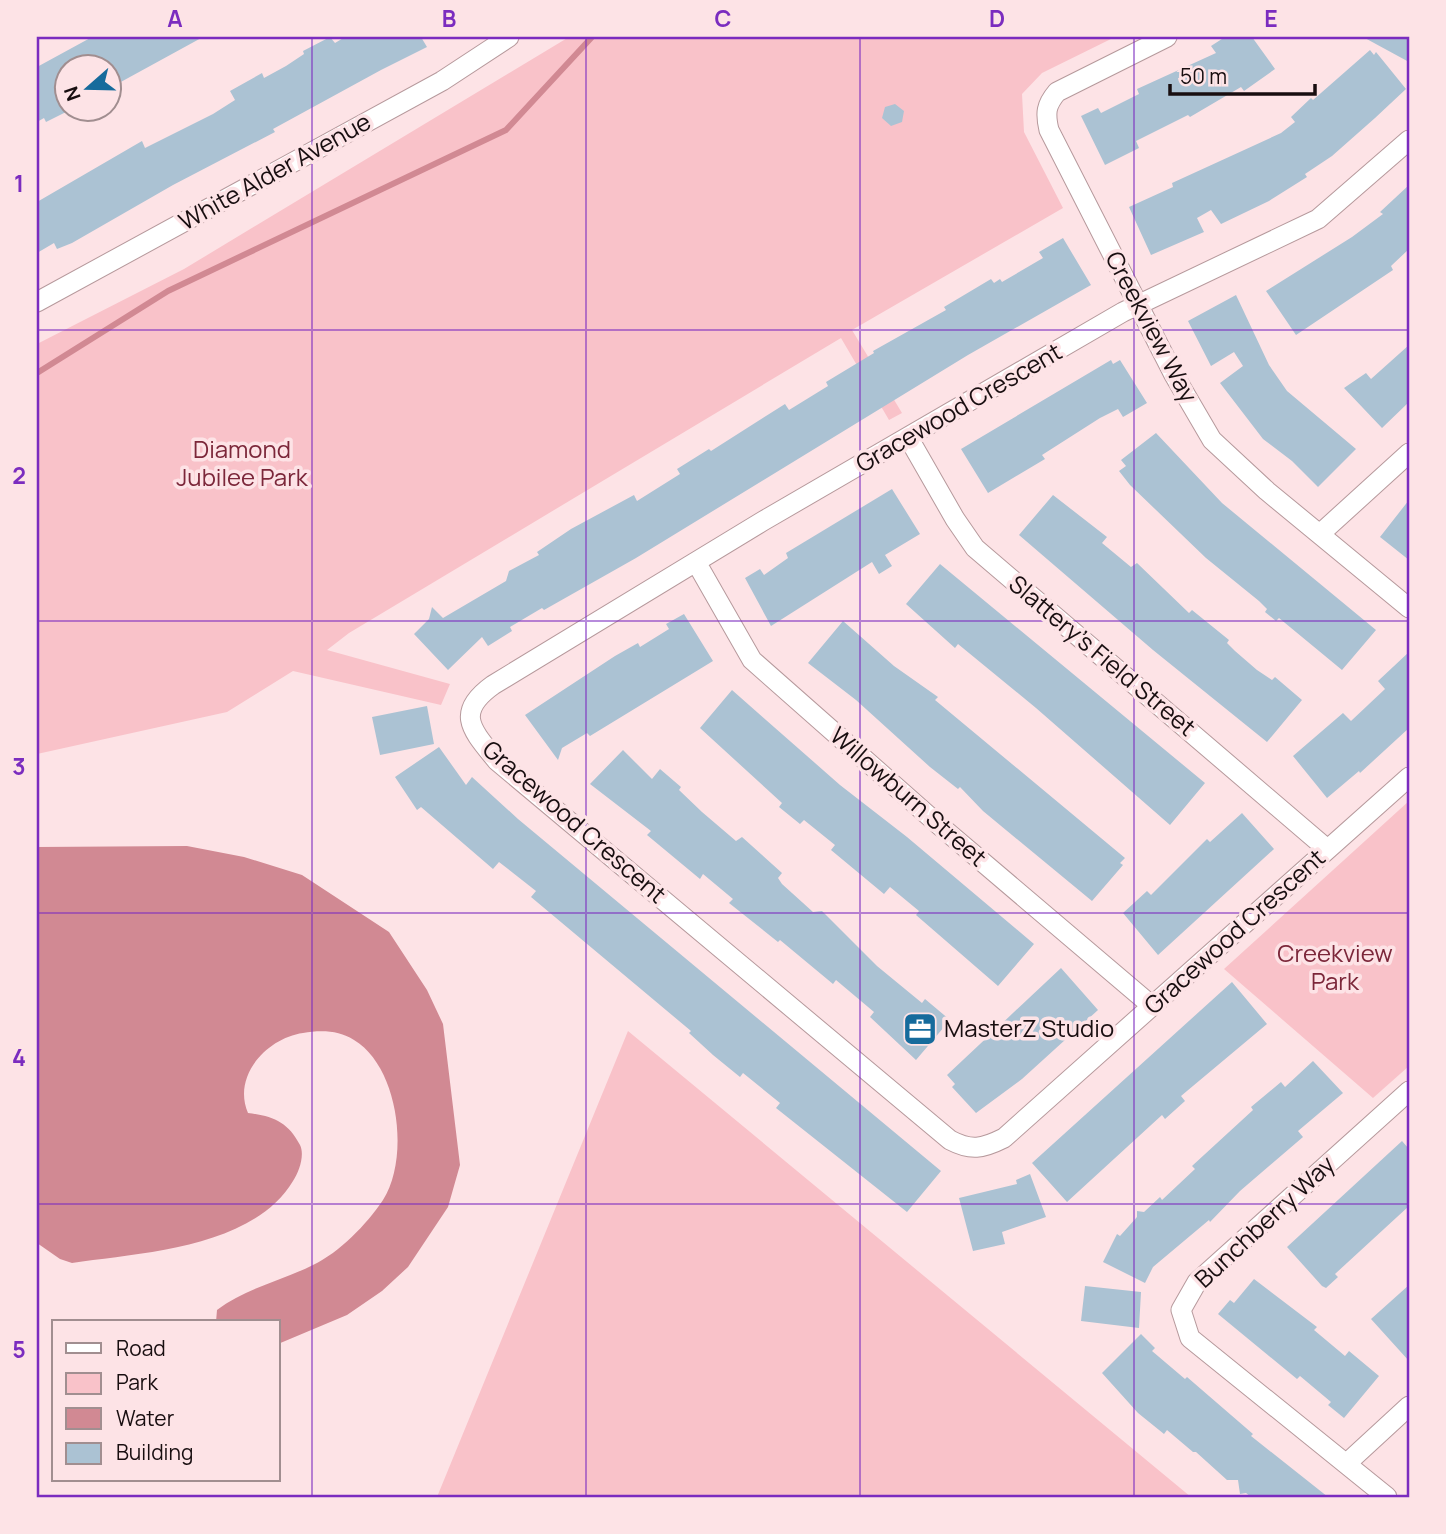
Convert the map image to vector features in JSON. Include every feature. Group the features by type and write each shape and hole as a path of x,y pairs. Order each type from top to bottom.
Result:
{"street":[{"name":"White Alder Avenue","path":"37,302 442,81 509,37"},
{"name":"Creekview Way","path":"1167,37 1057,92 1047,103 1045,115 1049,130 1138,304 1212,440 1267,491 1409,608"},
{"name":"Gracewood Crescent","path":"1409,140 1318,219 1138,304 908,437 696,562 481,694 473,704 469,717 474,733 497,761 950,1140 967,1149 985,1147 1004,1139 1409,777"},
{"name":"Slattery's Field Street","path":"908,437 955,519 975,548 1327,849"},
{"path":"1321,533 1409,453"},
{"name":"Willowburn Street","path":"696,562 752,660 1152,1006"},
{"name":"Bunchberry Way","path":"1387,1497 1190,1338 1181,1310 1197,1282 1409,1091"},
{"path":"1346,1464 1409,1406"}],"green space":[{"name":"Diamond Jubilee Park","path":"569,37 1115,37 1042,73 1022,94 1024,132 1063,208 852,330 902,413 889,420 841,338 349,633 327,650 450,684 441,705 293,671 227,712 37,754 37,344 184,269"},
{"name":"Creekview Park","path":"1409,801 1409,1066 1373,1098 1224,969"},
{"path":"628,1031 1191,1497 437,1497"}],"water":[{"path":"187,846 244,857 302,875 389,932 427,990 443,1024 460,1165 448,1207 408,1267 382,1291 347,1315 280,1343 280,1320 216,1320 217,1310 228,1302 301,1271 323,1260 343,1245 369,1219 383,1200 391,1182 398,1138 396,1114 381,1070 369,1053 354,1040 323,1031 290,1036 277,1042 256,1061 249,1073 244,1099 248,1113 272,1118 285,1126 300,1145 302,1154 293,1181 275,1203 251,1221 224,1234 193,1243 72,1263 60,1259 37,1243 37,847"}],"building":[{"path":"92,37 203,37 122,81 122,52 64,52"},
{"path":"330,37 335,43 345,37 421,37 427,47 273,129 275,132 173,185 72,243 57,249 54,243 37,253 37,202 142,141 145,148 213,114 235,100 230,91 262,73 264,78 304,54 303,51"},
{"path":"1225,37 1252,37 1275,69 1244,91 1241,87 1190,117 1188,115 1136,141 1139,148 1105,165 1081,116 1098,108 1101,113 1139,94 1137,89 1216,53 1211,46"},
{"path":"1363,37 1409,37 1409,62"},
{"path":"1370,50 1374,55 1376,52 1406,89 1332,156 1305,174 1307,177 1269,201 1221,224 1211,210 1197,218 1204,232 1151,255 1129,207 1173,187 1172,183 1281,133 1295,122 1291,117 1311,98 1313,100"},
{"path":"52,59 52,119 46,122 44,118 37,122 37,67"},
{"path":"895,104 904,111 902,122 891,126 882,118 885,107"},
{"path":"1409,185 1409,249 1391,266 1393,270 1296,335 1266,291 1352,237 1383,214 1380,212"},
{"path":"1063,238 1091,285 968,355 636,558 510,627 512,631 488,646 482,637 448,670 414,634 429,619 432,607 443,618 506,581 509,571 539,555 537,552 571,529 634,495 637,501 680,474 677,469 709,449 711,451 785,404 789,410 828,386 826,382 874,353 873,351 946,310 944,307 991,279 994,283 1000,279 1002,282 1043,258 1039,252"},
{"path":"1236,295 1269,365 1287,391 1356,449 1318,487 1292,461 1263,439 1220,383 1243,366 1234,352 1211,366 1188,321"},
{"path":"1409,345 1409,402 1382,428 1344,388 1366,373 1371,379"},
{"path":"1111,360 1113,364 1120,360 1147,403 1123,417 1118,409 1100,418 1042,455 1045,459 988,493 961,449"},
{"path":"1156,433 1222,503 1376,630 1342,670 1279,618 1276,621 1265,612 1267,609 1259,601 1206,558 1130,485 1119,471 1126,466 1121,460"},
{"path":"892,489 920,534 885,555 892,566 879,574 872,562 771,626 745,578 760,569 764,575 788,558 786,553"},
{"path":"1053,495 1107,537 1102,543 1131,567 1137,563 1189,613 1192,610 1229,640 1227,643 1257,670 1272,680 1275,677 1302,700 1267,742 1153,650 1019,535"},
{"path":"1409,500 1409,560 1380,537"},
{"path":"940,564 1205,783 1170,825 1036,708 958,644 955,648 906,604"},
{"path":"684,614 713,661 590,736 587,733 562,748 558,760 525,715 615,656 638,643 640,647 669,629 666,624"},
{"path":"843,621 894,666 938,697 935,700 1125,858 1120,863 1123,865 1092,901 983,811 960,787 958,789 930,767 856,700 808,663"},
{"path":"1409,652 1409,728 1360,773 1359,771 1327,798 1293,756 1343,713 1351,721 1385,689 1378,681"},
{"path":"732,690 840,785 907,837 1034,944 998,986 916,915 919,911 890,887 884,894 831,850 835,845 804,820 800,824 779,807 782,803 700,728"},
{"path":"427,706 434,744 380,755 372,717"},
{"path":"439,747 466,785 472,777 518,819 941,1171 907,1212 776,1108 780,1103 743,1073 740,1077 713,1055 689,1033 691,1031 531,897 536,891 499,862 493,869 421,807 417,810 395,777"},
{"path":"623,750 652,779 660,769 681,787 679,790 702,812 736,841 742,837 782,873 778,878 782,884 813,912 822,911 877,966 922,1003 925,999 950,1020 916,1060 870,1017 874,1012 836,980 833,984 780,940 778,942 729,903 733,899 703,874 700,879 647,835 651,831 590,784"},
{"path":"1242,813 1274,849 1158,955 1123,913 1147,891 1151,895 1207,839 1210,842"},
{"path":"1061,968 1098,1010 1022,1079 976,1113 952,1087 955,1084 947,1075"},
{"path":"1232,982 1267,1024 1181,1096 1185,1101 1165,1119 1162,1115 1067,1202 1032,1163"},
{"path":"1313,1061 1343,1093 1298,1131 1303,1137 1240,1191 1210,1222 1209,1220 1153,1267 1145,1283 1103,1262 1117,1234 1120,1236 1137,1217 1137,1211 1144,1212 1160,1197 1162,1200 1195,1169 1192,1166 1253,1110 1251,1107 1281,1082 1285,1087"},
{"path":"1402,1141 1409,1149 1409,1206 1335,1274 1338,1277 1326,1288 1322,1286 1287,1247"},
{"path":"1030,1174 1046,1217 1002,1232 1005,1244 973,1251 959,1198 1017,1184 1016,1180"},
{"path":"1254,1279 1317,1327 1314,1330 1345,1356 1349,1351 1379,1376 1344,1418 1328,1405 1331,1402 1300,1376 1297,1379 1218,1314 1230,1300 1234,1303"},
{"path":"1409,1285 1409,1361 1371,1319"},
{"path":"1085,1286 1141,1292 1139,1328 1081,1321"},
{"path":"1141,1334 1155,1348 1152,1351 1185,1379 1187,1377 1253,1434 1251,1436 1328,1497 1251,1497 1246,1493 1240,1494 1238,1480 1227,1480 1167,1430 1164,1434 1138,1413 1102,1373"}],"waterway":[{"path":"37,373 168,291 506,130 592,37"}],"place":[{"name":"MasterZ Studio","path":"920,1029"}]}
